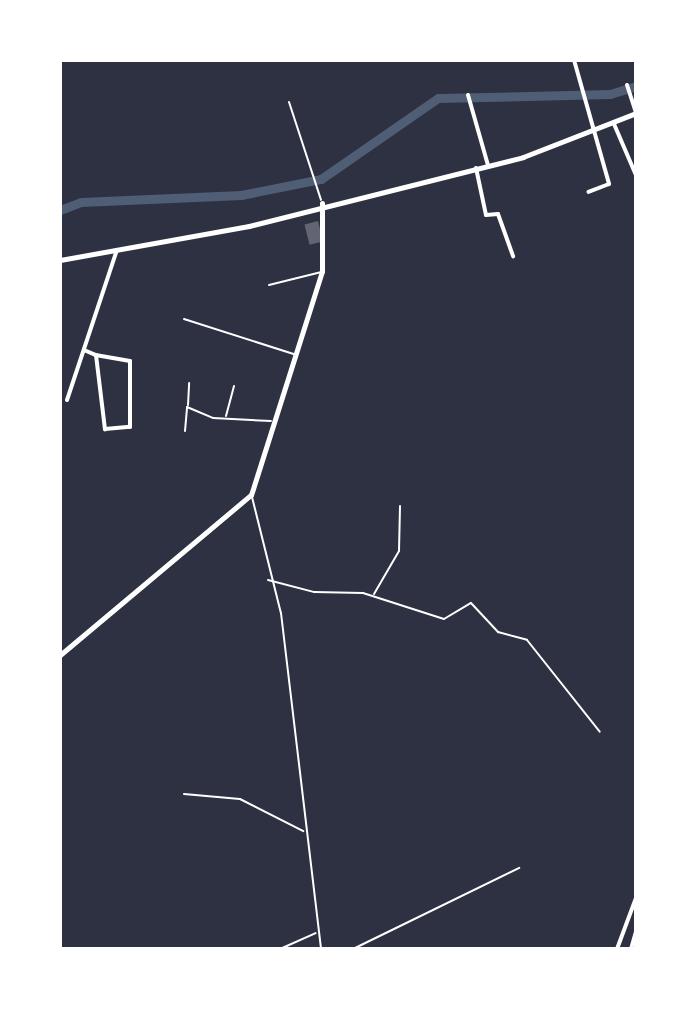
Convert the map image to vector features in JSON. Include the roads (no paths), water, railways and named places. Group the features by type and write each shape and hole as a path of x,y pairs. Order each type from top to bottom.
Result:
{"street":[{"path":"574,60 609,184 588,192"},
{"path":"60,260 249,226 322,203 488,165 594,133 636,113 627,85"},
{"path":"468,95 488,165"},
{"path":"614,124 636,175"},
{"path":"476,168 486,215 498,214 513,256"},
{"path":"60,655 251,495 322,271 322,203"},
{"path":"67,400 117,250"},
{"path":"84,350 130,361 130,427 105,429 96,355"},
{"path":"617,949 636,898"},
{"path":"631,949 636,931"}],"lane":[{"path":"289,102 322,203"},
{"path":"269,285 322,271"},
{"path":"184,319 295,355"},
{"path":"185,431 189,383"},
{"path":"226,417 234,386"},
{"path":"187,407 226,417 273,420"},
{"path":"251,495 267,579 281,613 304,832 321,949"},
{"path":"373,595 399,551 400,506"},
{"path":"267,579 314,592 373,595 444,619 471,603 498,632 527,640 600,732"},
{"path":"184,794 240,799 304,832"},
{"path":"353,949 519,868"},
{"path":"280,949 317,933"}],"waterway":[{"path":"60,210 81,202 241,195 321,179 438,98 610,94 636,86"}]}
